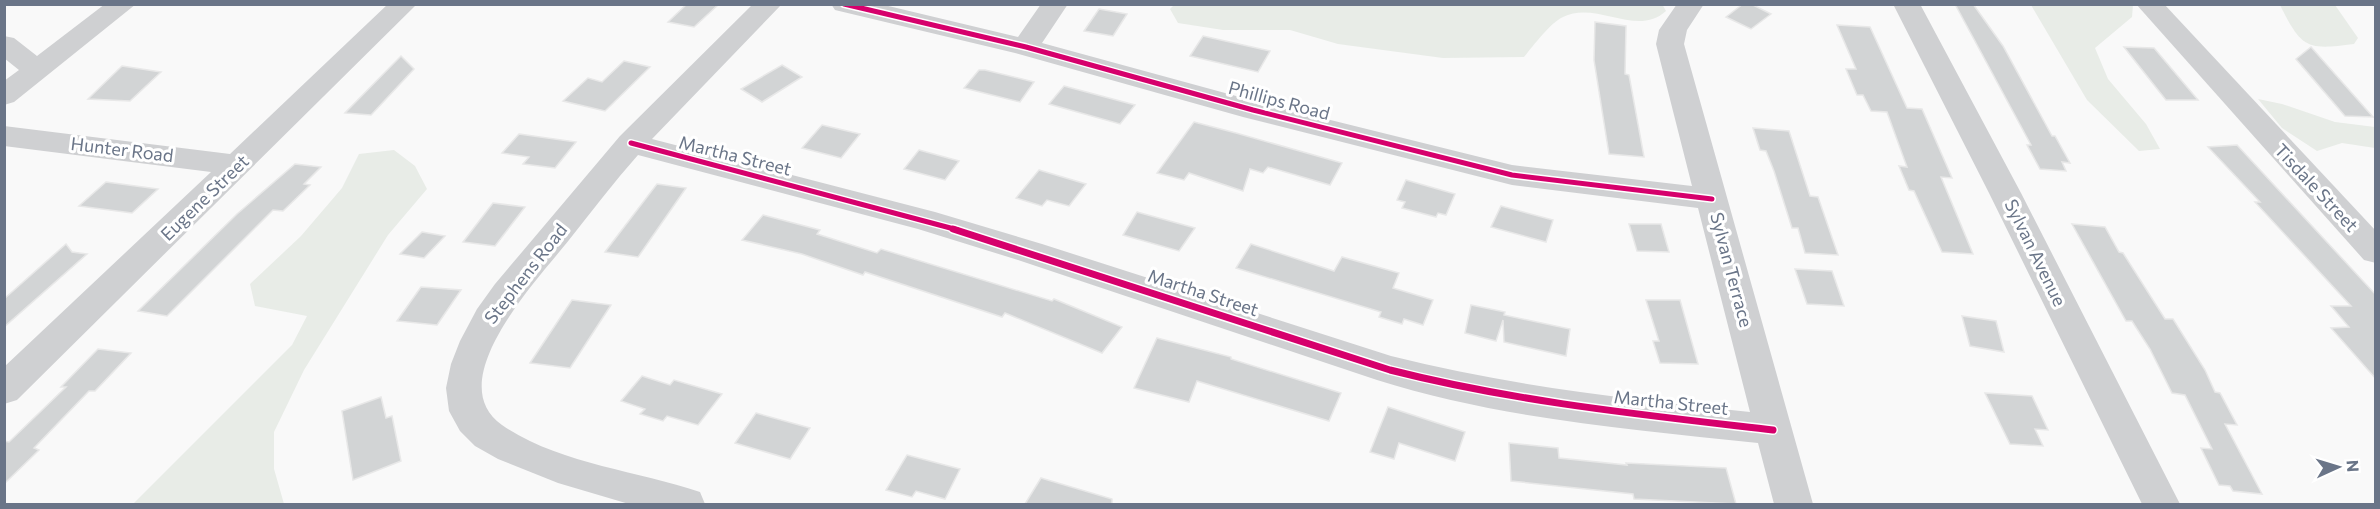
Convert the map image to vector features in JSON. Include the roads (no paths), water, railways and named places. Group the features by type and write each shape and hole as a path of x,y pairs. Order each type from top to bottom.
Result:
{"street":[{"path":"4,96 123,4"},
{"name":"Eugene Street","path":"4,390 404,4"},
{"name":"Stephens Road","path":"686,504 557,466 502,445 475,424 467,411 464,396 469,363 482,331 492,315 525,271 631,143 769,4"},
{"name":"Phillips Road","path":"844,4 1025,47 1253,110 1512,175 1712,199"},
{"path":"1025,47 1055,4"},
{"name":"Sylvan Terrace","path":"1691,4 1673,30 1670,44 1793,504"},
{"name":"Sylvan Avenue","path":"1906,4 2005,193 2161,504"},
{"name":"Tisdale Street","path":"2149,4 2376,252"},
{"path":"4,44 37,70"},
{"name":"Hunter Road","path":"4,136 239,165"},
{"name":"Martha Street","path":"631,143 924,220 1030,252 1390,370 1449,386 1550,405 1773,430"}]}
